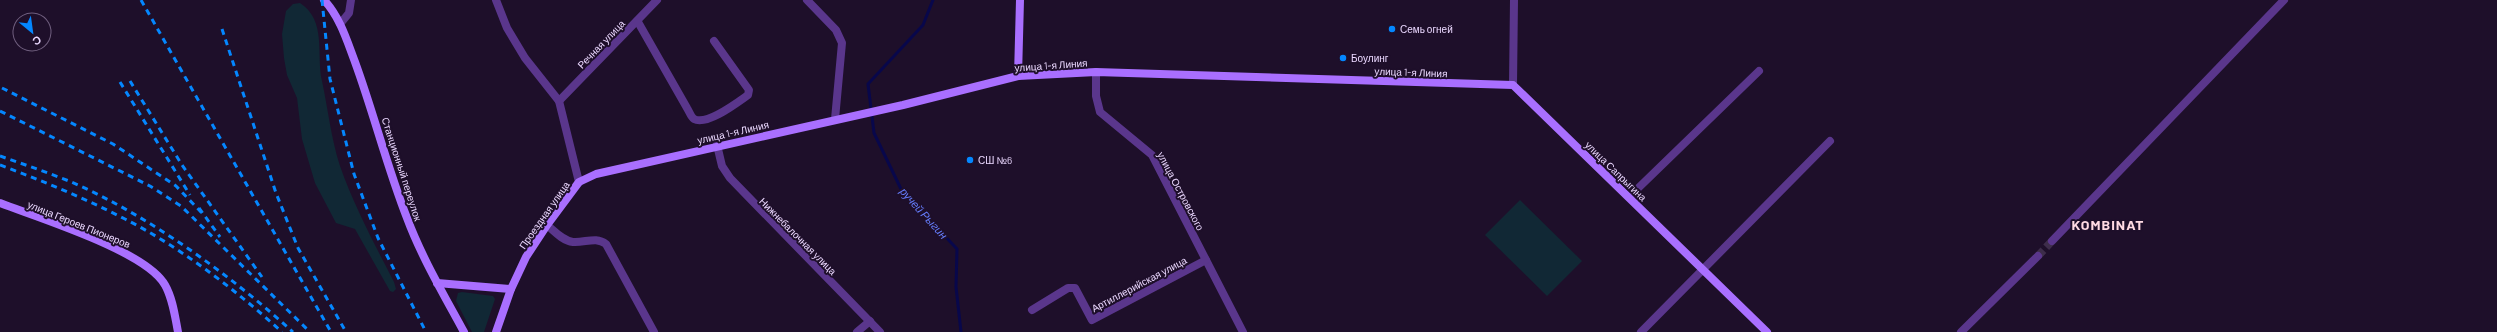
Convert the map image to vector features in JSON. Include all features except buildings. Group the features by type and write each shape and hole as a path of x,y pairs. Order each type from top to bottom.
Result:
{"street":[{"name":"Станционный переулок","path":"324,0 331,7 340,24 375,115 407,218 437,282 464,332"},
{"path":"340,24 349,12 351,0"},
{"name":"Проездная улица","path":"496,0 507,28 525,58 559,101 579,182 547,225 526,257 496,332"},
{"name":"Речная улица","path":"559,101 638,22 656,0"},
{"path":"807,0 836,30 842,43 835,119"},
{"path":"1018,76 1020,0"},
{"path":"1513,85 1514,0"},
{"path":"2052,242 2284,0"},
{"path":"638,22 687,108 694,118 700,120 713,117 748,95 749,90 714,41"},
{"path":"1628,197 1759,71"},
{"name":"улица 1-я Линия","path":"579,182 596,174 717,145 903,105 1018,76 1096,72 1513,85"},
{"name":"улица Островского","path":"1096,72 1096,96 1100,112 1152,155 1243,332"},
{"name":"улица Сапрыгина","path":"1513,85 1767,332"},
{"path":"1641,332 1830,141"},
{"name":"Нижнебалочная улица","path":"717,145 722,166 730,178 880,332"},
{"name":"улица Героев Пионеров","path":"0,203 130,256 156,274 165,285 178,332"},
{"path":"547,225 566,240 573,242 596,240 606,244 654,332"},
{"path":"1962,332 2038,256"},
{"name":"Артиллерийская улица","path":"1032,310 1068,288 1075,288 1092,320 1206,260"},
{"path":"437,282 512,289"},
{"path":"857,332 870,321"}],"shaded area":[{"path":"300,3 308,10 314,19 317,28 319,38 320,70 332,134 340,166 358,211 394,282 396,289 393,292 390,291 355,229 336,223 315,183 302,139 297,98 287,75 282,34 286,11 293,4"},
{"path":"1520,200 1582,261 1547,296 1485,235"},
{"path":"462,292 493,296 495,299 484,332 472,332 456,301 458,293"}],"waterway":[{"name":"ручей Рыгин","path":"933,0 923,25 868,84 874,133 901,189 957,249 956,287 961,332"}],"tunnel":[{"path":"2038,256 2052,241"}],"railway":[{"path":"141,0 331,332"},
{"path":"322,0 330,79 354,174 378,238 426,332"},
{"path":"222,29 276,193 298,248 346,332"},
{"path":"130,81 182,165 262,277"},
{"path":"120,82 190,195"},
{"path":"2,88 113,144 176,186 202,213"},
{"path":"0,111 150,186 181,206 310,332"},
{"path":"0,156 69,181 99,195 158,228 215,268 293,332"},
{"path":"0,165 79,197 146,230 187,256 246,301 282,332"},
{"path":"199,208 220,237"}],"place":[{"name":"Семь огней","path":"1392,29"},
{"name":"Боулинг","path":"1343,58"},
{"name":"СШ №6","path":"970,160"}],"district":[{"name":"KOMBINAT","path":"2108,224"}]}
